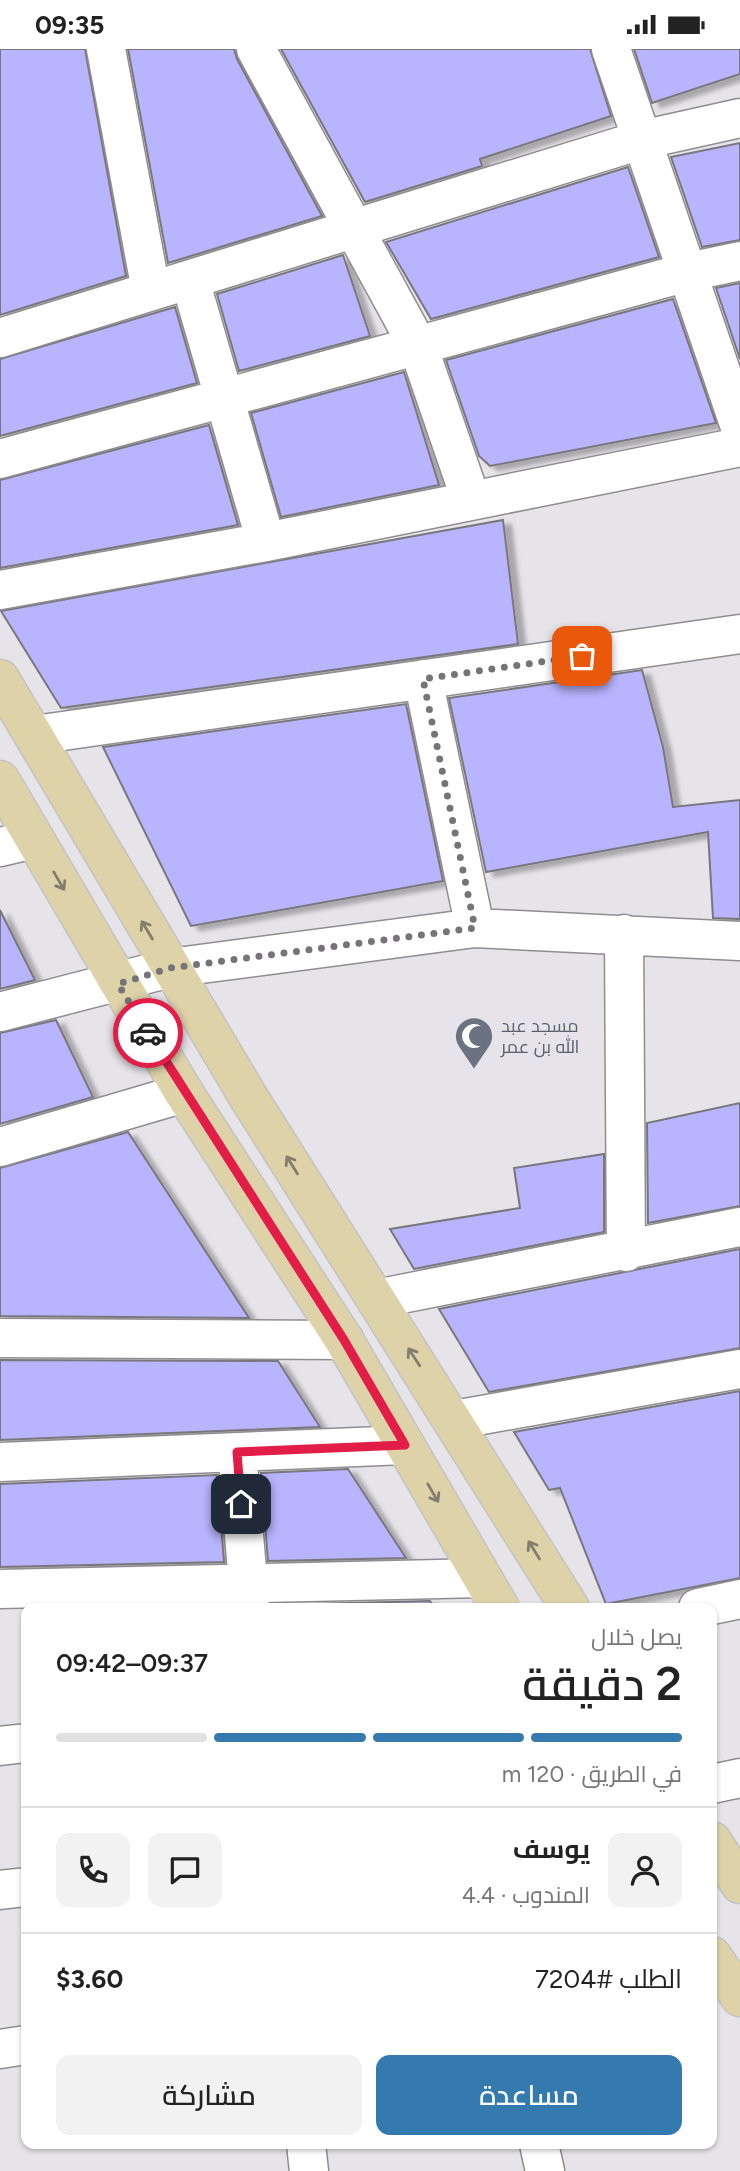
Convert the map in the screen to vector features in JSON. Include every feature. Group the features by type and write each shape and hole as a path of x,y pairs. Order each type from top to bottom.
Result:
{"main road":[{"path":"0,679 170,968 567,1603"},
{"path":"0,780 17,843 118,984 184,1093 344,1340 491,1593"},
{"path":"717,1849 740,1884"},
{"path":"717,1963 740,1997"}],"street":[{"path":"106,49 150,292"},
{"path":"256,49 418,346 471,501"},
{"path":"611,49 740,427"},
{"path":"0,338 641,140 740,118"},
{"path":"0,459 688,272 740,261"},
{"path":"190,280 266,542"},
{"path":"0,590 266,542 740,447"},
{"path":"35,735 740,634"},
{"path":"423,679 475,928"},
{"path":"0,1012 118,984 170,968 475,928 740,941"},
{"path":"624,934 626,1251"},
{"path":"0,1147 184,1093"},
{"path":"376,1299 740,1227"},
{"path":"0,1338 344,1340"},
{"path":"454,1420 740,1369"},
{"path":"0,1462 405,1445"},
{"path":"237,1452 248,1595"},
{"path":"0,1589 248,1595 491,1593"},
{"path":"717,1604 740,1599"},
{"path":"0,1746 21,1744"},
{"path":"717,1783 740,1778"},
{"path":"0,1890 21,1888"},
{"path":"0,2049 21,2046"},
{"path":"307,2149 309,2171"},
{"path":"540,2149 545,2171"}],"building":[{"path":"0,49 85,49 126,276 0,315"},
{"path":"128,49 234,49 322,216 168,263"},
{"path":"281,49 590,49 611,116 480,159 482,166 365,202"},
{"path":"634,49 740,49 740,74 652,103"},
{"path":"740,143 740,240 702,247 671,157"},
{"path":"628,167 659,257 431,319 386,242"},
{"path":"343,255 370,336 239,371 217,294"},
{"path":"740,283 740,359 716,288"},
{"path":"673,299 716,423 490,466 479,456 446,360"},
{"path":"175,307 197,383 0,436 0,359"},
{"path":"404,372 439,485 281,517 251,413"},
{"path":"209,425 238,525 0,568 0,480"},
{"path":"503,520 518,644 61,708 1,611"},
{"path":"642,670 663,747 673,807 740,800 740,919 713,918 708,832 486,872 449,698"},
{"path":"406,704 443,881 191,926 103,747"},
{"path":"0,910 35,980 0,989"},
{"path":"56,1020 93,1097 0,1124 0,1033"},
{"path":"740,1103 740,1206 648,1223 647,1123"},
{"path":"128,1132 249,1318 0,1316 0,1168"},
{"path":"604,1154 604,1232 414,1269 390,1229 520,1208 514,1168"},
{"path":"740,1249 740,1348 489,1392 439,1309"},
{"path":"0,1360 278,1361 320,1427 0,1440"},
{"path":"740,1391 740,1578 606,1603 560,1488 549,1490 514,1432"},
{"path":"348,1469 406,1558 268,1561 261,1473"},
{"path":"217,1475 224,1562 0,1567 0,1484"},
{"path":"430,1601 431,1603 351,1603"}],"way so far":[{"path":"148,1033 118,984 170,968 475,928 423,679 582,656"}],"place":[{"name":"مسجد عبد الله بن عمر","path":"474,1070"}],"route":[{"path":"148,1033 344,1340 405,1445 237,1452 241,1504"}]}
